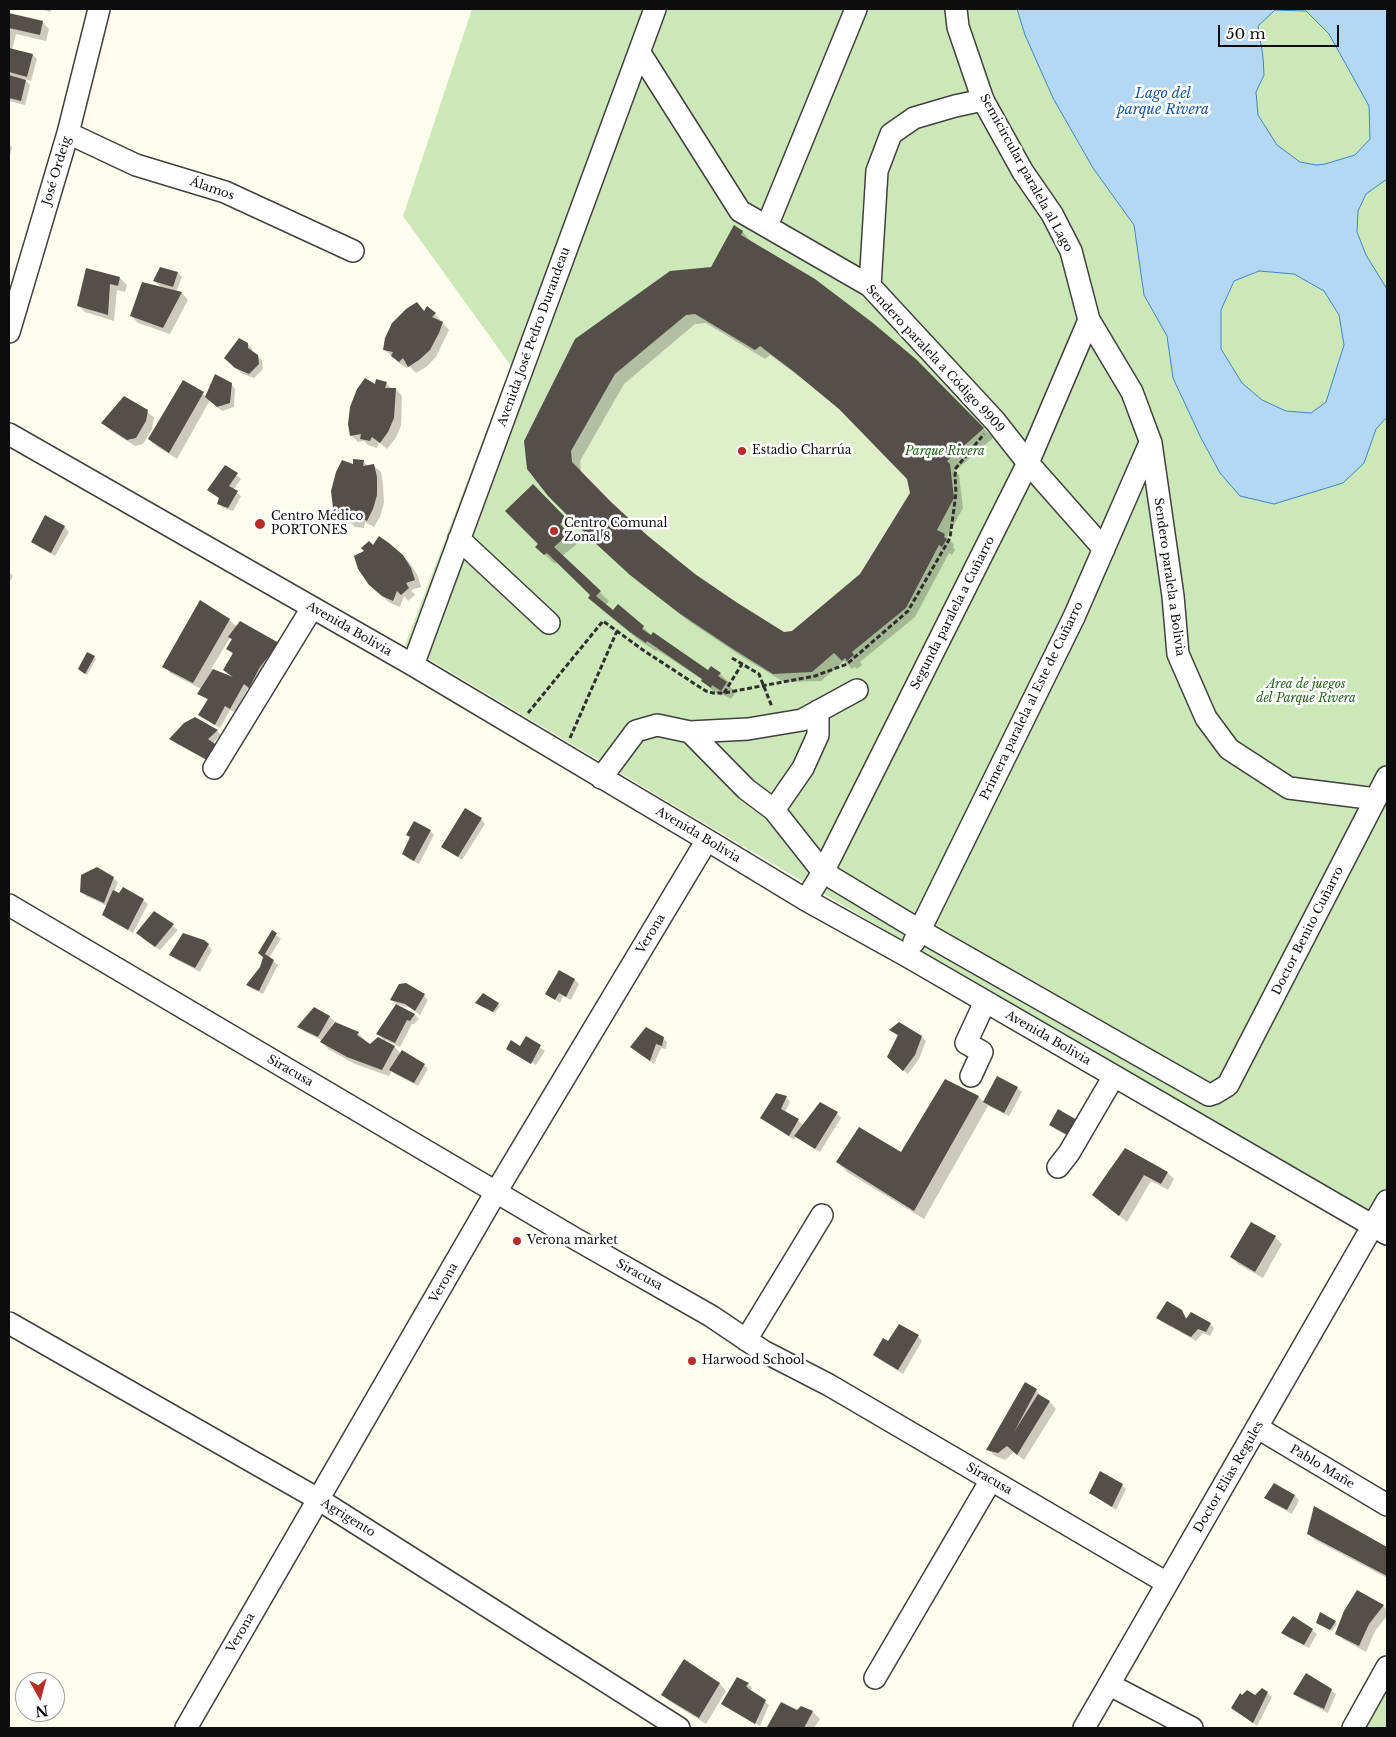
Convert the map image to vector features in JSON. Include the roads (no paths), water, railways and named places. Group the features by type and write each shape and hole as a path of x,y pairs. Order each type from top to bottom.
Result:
{"street":[{"name":"José Ordeig","path":"9,332 68,133 99,9"},
{"name":"Avenida José Pedro Durandeau","path":"413,665 655,9"},
{"path":"767,226 856,9"},
{"name":"Semicircular paralela al Lago","path":"956,9 958,27 983,100 1023,172 1052,214 1071,251 1089,320 1132,392 1150,443"},
{"name":"Sendero paralela a Código 9909","path":"640,53 740,211 870,286 995,421 1028,463 1104,548"},
{"path":"870,286 877,171 891,134 914,118 983,100"},
{"name":"Álamos","path":"68,133 136,165 225,192 354,251"},
{"name":"Segunda paralela a Cuñarro","path":"806,900 824,872 1028,463 1089,320"},
{"name":"Avenida Bolivia","path":"9,434 413,665 806,900 1381,1230"},
{"name":"Primera paralela al Este de Cuñarro","path":"906,956 1074,618 1150,443"},
{"name":"Sendero paralela a Bolivia","path":"1150,443 1173,596 1178,654 1206,718 1229,749 1290,788 1376,799"},
{"path":"459,539 549,623"},
{"path":"214,768 312,608"},
{"path":"601,778 636,730 657,725 690,732 748,730 802,720 857,690"},
{"path":"774,810 803,768 818,735 818,710"},
{"path":"690,732 746,789 774,810 824,872 919,930"},
{"name":"Doctor Benito Cuñarro","path":"919,930 1209,1095 1228,1085 1387,777"},
{"name":"Verona","path":"186,1728 496,1192 707,840"},
{"name":"Siracusa","path":"9,905 496,1192 711,1316 763,1351 829,1386 1167,1583"},
{"path":"971,1076 982,1052 966,1043 985,1002"},
{"path":"1058,1167 1069,1153 1114,1076"},
{"name":"Doctor Elias Regules","path":"1084,1728 1258,1428 1381,1230 1387,1201"},
{"path":"746,1340 822,1214"},
{"name":"Agrigento","path":"9,1324 318,1499 679,1728"},
{"name":"Pablo Mañe","path":"1258,1428 1387,1505"},
{"path":"875,1678 991,1480"},
{"path":"1353,1728 1387,1667"},
{"path":"1110,1685 1192,1728"}],"water":[{"name":"Lago del parque Rivera","path":"1017,9 1387,9 1387,179 1366,194 1358,211 1357,232 1366,255 1387,289 1387,417 1376,429 1364,463 1343,483 1274,504 1240,496 1220,473 1201,438 1173,378 1167,336 1144,295 1134,225 1093,168 1053,98 1025,35","holes":["1275,10 1306,11 1329,34 1369,106 1370,139 1355,155 1325,164 1316,165 1300,162 1277,145 1258,115 1256,92 1264,75 1258,26","1259,271 1294,274 1324,291 1339,315 1344,345 1326,402 1311,413 1286,411 1262,400 1242,383 1221,349 1221,310 1234,281"]}],"place":[{"name":"Estadio Charrúa","path":"742,451"},
{"name":"Centro Médico PORTONES","path":"260,524"},
{"name":"Centro Comunal Zonal 8","path":"554,531"},
{"name":"Verona market","path":"517,1241"},
{"name":"Harwood School","path":"692,1361"}],"park label":[{"name":"Parque Rivera","path":"945,452"},
{"name":"Area de juegos del Parque Rivera","path":"1306,692"}]}
